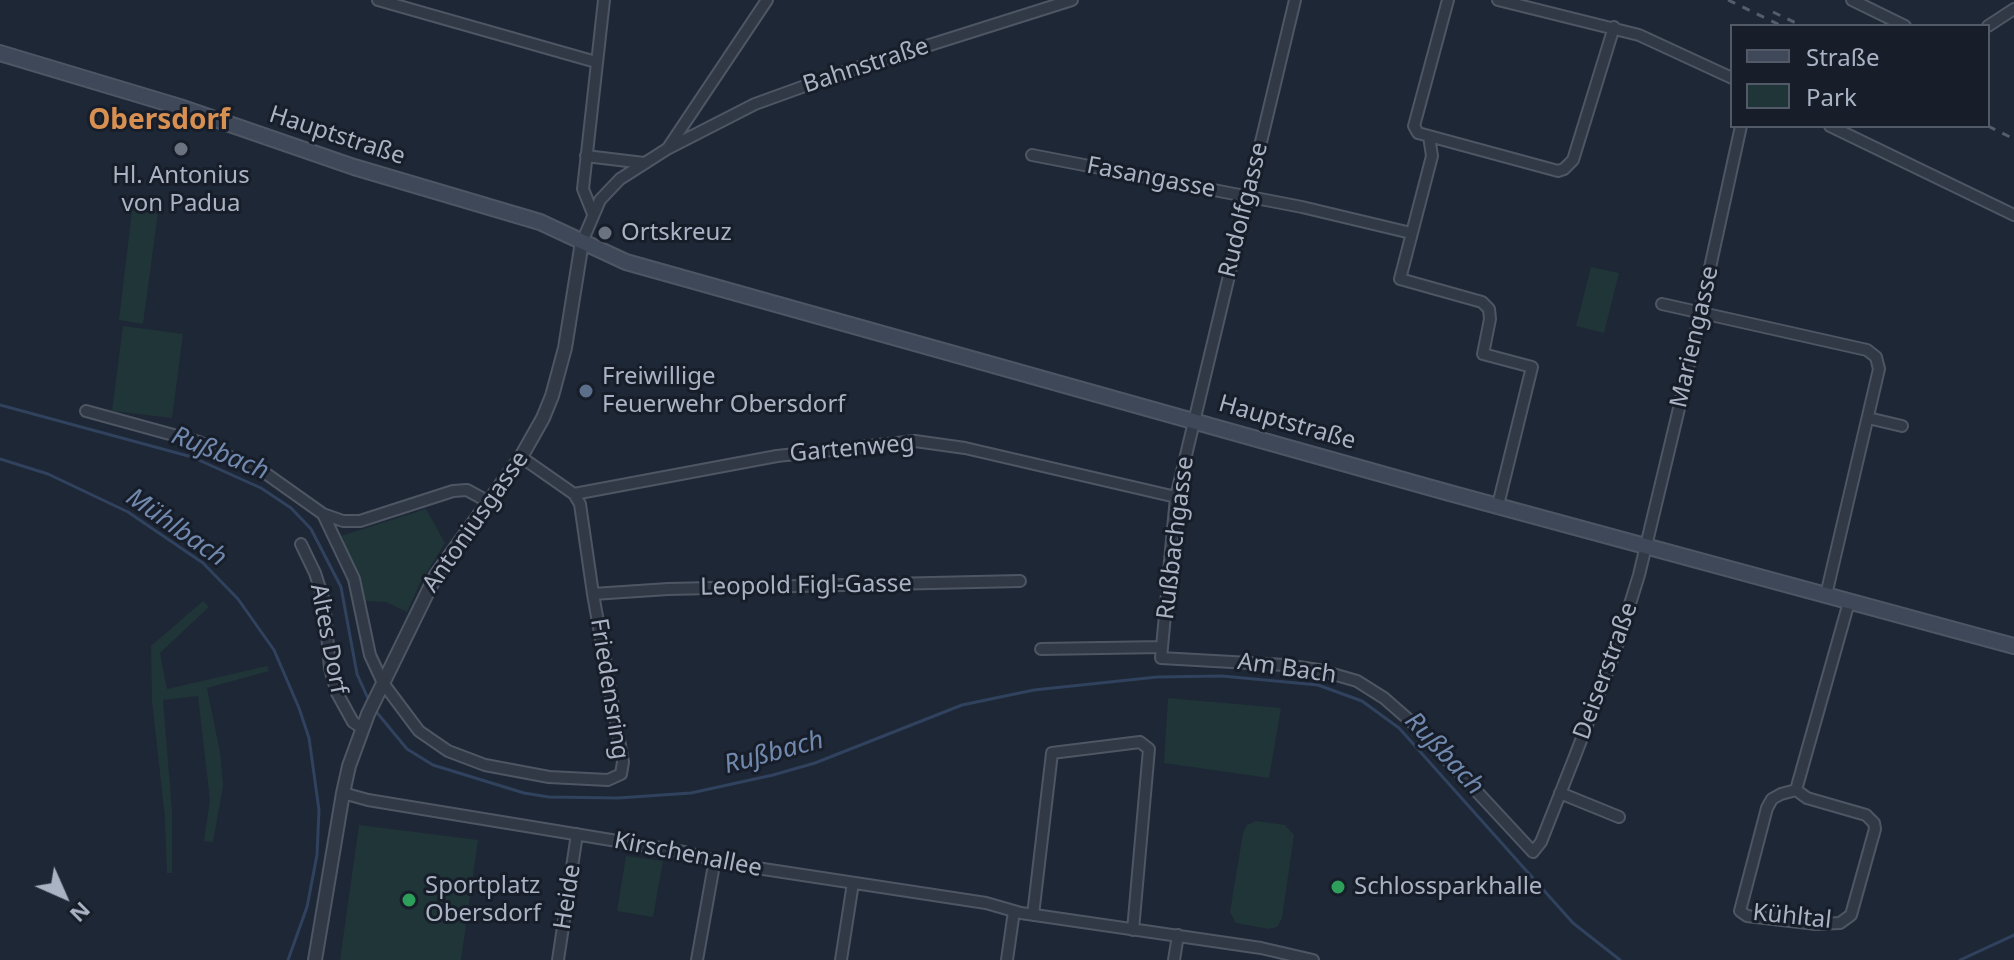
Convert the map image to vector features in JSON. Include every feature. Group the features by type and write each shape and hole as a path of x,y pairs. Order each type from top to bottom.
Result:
{"main road":[{"name":"Hauptstraße","path":"0,53 180,107 354,167 540,222 626,262 1647,547 2014,646"}],"street":[{"path":"378,0 596,62"},
{"path":"593,214 583,189 604,0"},
{"path":"667,149 767,0"},
{"name":"Bahnstraße","path":"582,242 593,214 608,190 667,149 755,104 838,74 1072,0"},
{"name":"Rudolfgasse","path":"1193,419 1295,0"},
{"path":"1448,0 1414,126 1418,133 1558,171 1573,160 1614,27"},
{"path":"1498,0 1614,27 1659,43 1730,77"},
{"path":"1852,0 1901,24"},
{"path":"1990,25 2014,9"},
{"name":"Mariengasse","path":"1647,547 1741,128"},
{"path":"1834,128 2014,215"},
{"path":"1429,136 1432,156 1400,279 1482,302 1489,309 1490,319 1483,354 1532,367 1498,505"},
{"name":"Fasangasse","path":"1032,155 1302,207 1411,233"},
{"path":"586,156 644,163"},
{"name":"Antoniusgasse","path":"315,960 343,793 362,728 436,575 521,457 543,418 559,372 582,242"},
{"path":"1662,304 1867,350 1876,357 1879,369 1826,595"},
{"path":"86,411 199,442 268,475 323,514 343,521 360,521 453,491 467,490 487,501"},
{"path":"1868,418 1902,426"},
{"name":"Rußbachgasse","path":"1162,652 1176,497 1193,419"},
{"name":"Gartenweg","path":"574,494 777,456 915,441 965,448 1176,497"},
{"path":"521,457 574,494"},
{"name":"Friedensring","path":"381,687 419,731 465,759 549,777 597,780 616,777 623,770 580,504 574,494"},
{"path":"323,514 354,579 370,655 381,687"},
{"name":"Altes Dorf","path":"301,544 324,601 330,668 337,693 353,722 362,728"},
{"name":"Deiserstraße","path":"1533,852 1541,842 1615,652 1647,547"},
{"name":"Leopold Figl-Gasse","path":"593,594 668,589 1020,581"},
{"path":"1796,790 1849,602"},
{"name":"Am Bach","path":"1041,649 1162,652 1319,670 1357,681 1384,698 1416,726 1533,852"},
{"path":"1033,915 1052,753 1140,742 1149,749 1133,930"},
{"name":"Kühltal","path":"1796,790 1807,798 1866,815 1874,823 1875,829 1851,915 1840,923 1816,924 1737,914 1767,808 1772,799 1796,790"},
{"name":"Kirschenallee","path":"343,793 368,800 853,883 1001,905 1033,915 1261,948 1313,960"},
{"path":"1560,793 1619,817"},
{"name":"Heide","path":"558,960 577,834"},
{"path":"697,960 715,859"},
{"path":"841,960 853,883"},
{"path":"1007,960 1014,911"},
{"path":"1174,960 1178,935"}],"green space":[{"path":"133,203 159,205 143,324 119,320"},
{"path":"1591,267 1619,273 1604,333 1576,326"},
{"path":"123,326 183,334 172,418 112,411"},
{"path":"426,509 445,543 420,583 407,612 386,602 366,601 341,536"},
{"path":"203,601 209,607 160,653 167,689 267,666 269,671 207,688 220,752 223,786 213,842 204,841 210,800 198,696 163,700 172,811 172,873 167,873 165,818 152,701 151,646"},
{"path":"1168,698 1281,708 1269,778 1164,763"},
{"path":"1256,821 1285,825 1294,835 1282,918 1277,927 1269,929 1236,923 1230,912 1243,833 1247,825"},
{"name":"Sportplatz Obersdorf","path":"359,825 478,840 461,960 340,960"},
{"path":"626,856 663,861 653,917 617,911"}],"waterway":[{"name":"Rußbach","path":"0,405 192,457 261,488 291,508 311,529 341,587 357,674 370,703"},
{"name":"Mühlbach","path":"0,459 48,474 128,512 203,563 238,599 274,650 309,738 319,810 317,855 307,907 288,960"},
{"name":"Rußbach","path":"374,709 407,749 433,765 524,793 549,797 618,798 691,793 773,775 815,763 962,705 1034,690 1157,677 1222,676 1318,685 1362,701 1399,728 1573,923 1620,960"},
{"name":"Rußbach","path":"1960,960 2014,935"}],"railway":[{"path":"1728,0 1778,24"},
{"path":"1773,12 1798,24"},
{"path":"1990,127 2014,139"}],"place":[{"name":"Hl. Antonius von Padua","path":"181,149"},
{"name":"Ortskreuz","path":"605,233"},
{"name":"Freiwillige Feuerwehr Obersdorf","path":"586,391"},
{"name":"Schlossparkhalle","path":"1338,887"},
{"name":"Sportplatz Obersdorf","path":"409,900"}],"district":[{"name":"Obersdorf","path":"159,121"}]}
